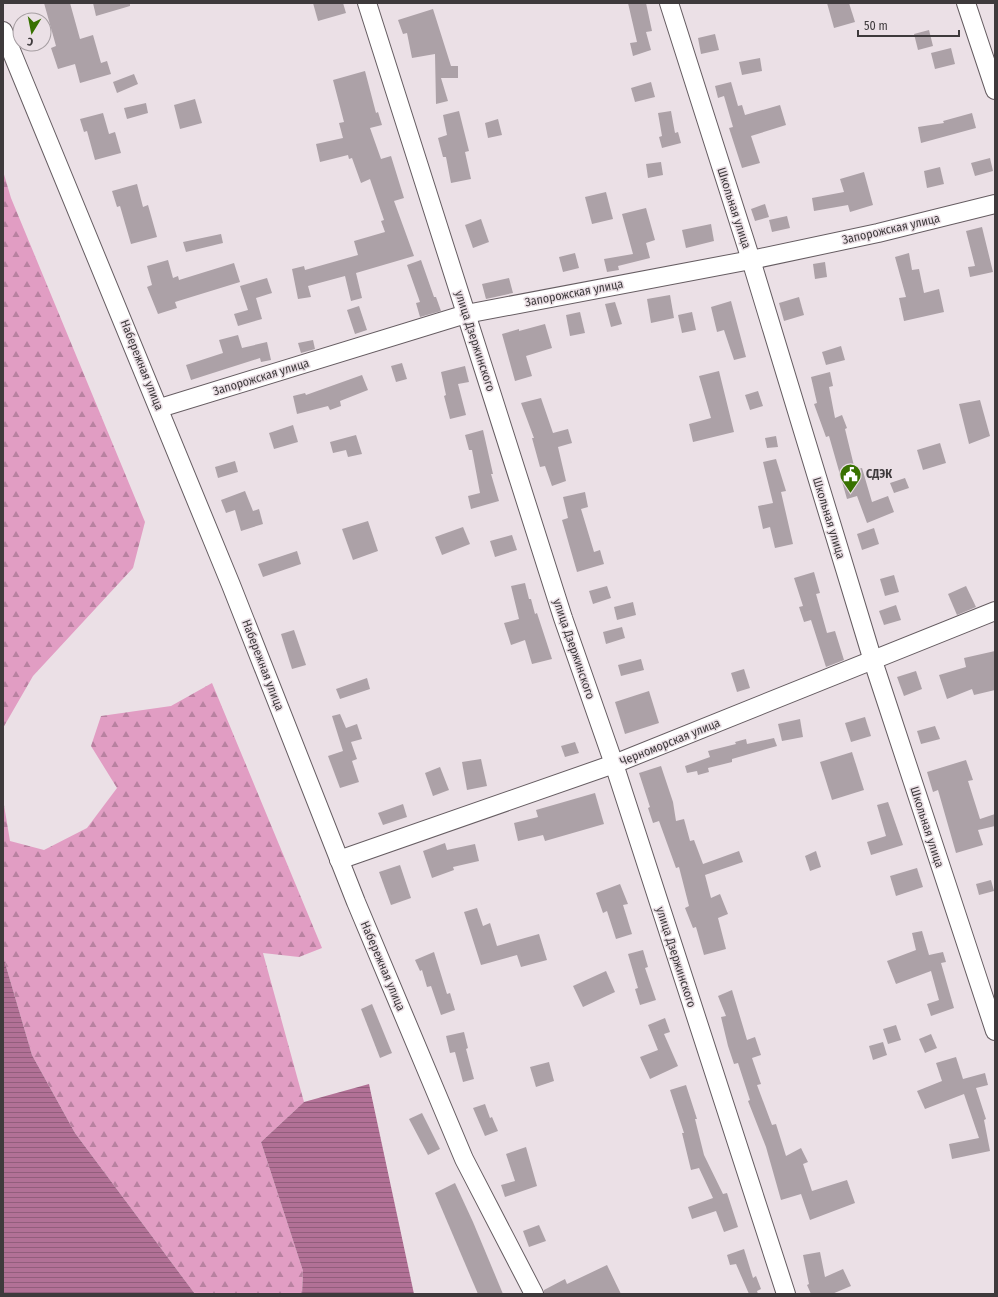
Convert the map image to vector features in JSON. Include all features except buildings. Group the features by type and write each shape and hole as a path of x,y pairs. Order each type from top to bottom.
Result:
{"street":[{"name":"улица Дзержинского","path":"367,3 563,618 614,764 786,1294"},
{"name":"Школьная улица","path":"669,3 751,260 873,661 995,1031"},
{"path":"966,3 995,90"},
{"name":"Набережная улица","path":"3,31 160,408 339,860 464,1159 534,1294"},
{"name":"Запорожская улица","path":"160,408 466,314 751,260 878,233 995,204"},
{"name":"Черноморская улица","path":"339,860 614,764 995,611"}],"green space":[{"path":"3,171 11,198 145,522 133,568 33,676 3,728"},
{"path":"212,683 322,948 299,957 263,953 304,1102 261,1142 303,1271 302,1294 195,1294 75,1133 32,1055 3,956 3,799 10,841 44,850 87,828 117,788 91,746 101,716 171,706"}],"shaded area":[{"path":"3,956 32,1055 75,1133 195,1294 3,1294"},
{"path":"369,1084 414,1294 302,1294 303,1271 261,1142 304,1102"}],"place":[{"name":"СДЭК","path":"850,494"}]}
